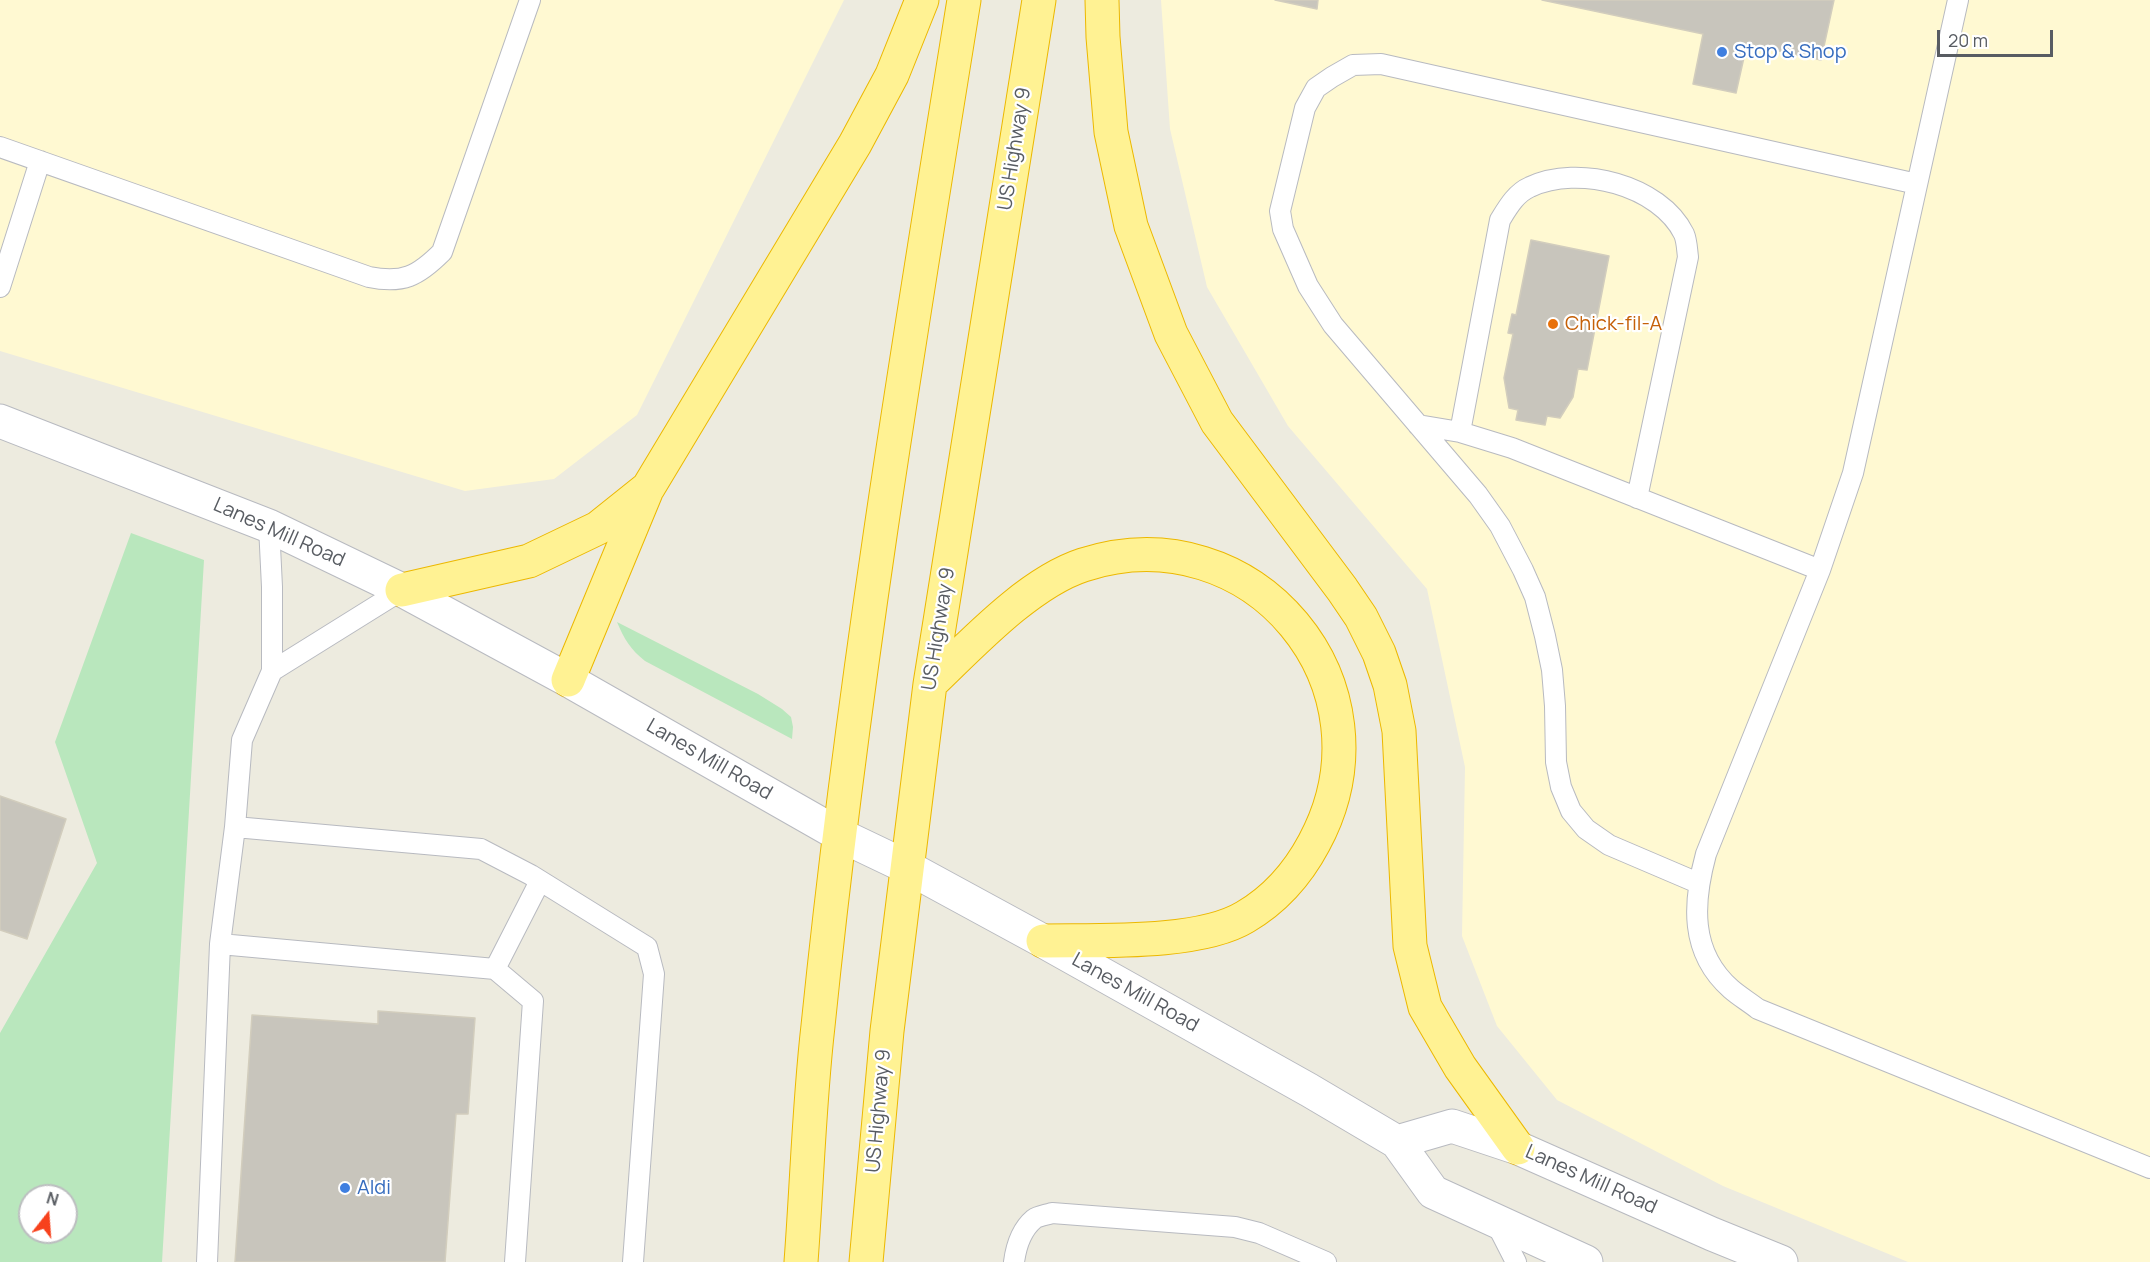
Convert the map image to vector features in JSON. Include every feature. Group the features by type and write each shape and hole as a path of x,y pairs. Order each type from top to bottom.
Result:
{"highway":[{"path":"568,680 648,488 855,144 892,75 922,0"},
{"path":"801,1262 817,1029 862,662 964,0"},
{"name":"US Highway 9","path":"866,1262 887,1031 930,684 1039,0"},
{"path":"1102,0 1111,132 1131,226 1171,334 1217,422 1361,616 1379,653 1390,685 1399,731 1410,946 1425,1007 1460,1067 1518,1148"},
{"path":"402,590 530,561 597,528 648,488"},
{"path":"930,684 1010,608 1053,579 1081,565 1126,555 1166,554 1212,565 1255,587 1274,602 1292,621 1318,660 1331,692 1338,731 1337,779 1324,825 1304,861 1269,900 1243,919 1200,934 1137,939 1043,941"}],"street":[{"name":"Lanes Mill Road","path":"0,422 269,526 402,590 568,680 840,835 907,867 1309,1090 1397,1142 1433,1192 1586,1262"},
{"name":"Lanes Mill Road","path":"1397,1142 1452,1125 1518,1148 1781,1262"}],"lane":[{"path":"0,147 369,277 390,281 412,275 425,269 442,252 530,0"},
{"path":"1958,0 1853,473 1820,570 1706,854 1698,883 1696,907 1698,935 1715,973 1731,989 1758,1009 2150,1168"},
{"path":"1698,883 1609,845 1586,829 1571,811 1561,787 1556,762 1552,670 1535,597 1500,526 1478,495 1333,325 1308,286 1283,229 1280,211 1305,108 1316,88 1332,77 1353,65 1381,64 1917,184"},
{"path":"0,287 40,161"},
{"path":"1460,432 1500,220 1510,203 1528,187 1555,177 1579,177 1616,183 1643,194 1667,212 1684,235 1688,257 1637,498"},
{"path":"1418,425 1460,432 1512,448 1820,570"},
{"path":"207,1262 220,944 235,827 242,740 272,671 269,526"},
{"path":"272,671 402,590"},
{"path":"235,827 481,849 540,881 646,947 654,974 633,1262"},
{"path":"495,969 540,881"},
{"path":"220,944 495,969 533,1001 515,1262"},
{"path":"1014,1262 1016,1248 1024,1230 1035,1218 1052,1213 1235,1227 1259,1233 1326,1262"},
{"path":"1494,1219 1516,1262"}],"shaded area":[{"path":"0,0 844,0 637,415 554,479 465,491 0,351"},
{"path":"1161,0 2150,0 2150,1262 1908,1262 1723,1186 1557,1100 1497,1026 1462,936 1465,767 1427,589 1288,426 1207,287 1170,129"}],"green space":[{"path":"131,533 204,560 162,1262 0,1262 0,1033 97,863 55,742"},
{"path":"617,622 758,694 782,709 791,717 792,739 645,661 628,644"}],"building":[{"path":"1275,0 1318,0 1317,9"},
{"name":"Stop & Shop","path":"1542,0 1834,0 1821,60 1747,44 1736,93 1693,84 1703,34"},
{"name":"Chick-fil-A","path":"1531,240 1609,256 1587,370 1578,369 1573,397 1560,418 1547,416 1545,425 1516,420 1518,410 1509,408 1504,378 1513,334 1508,333 1512,314 1516,315"},
{"path":"0,796 66,819 27,939 0,930"},
{"name":"Aldi","path":"378,1011 475,1018 468,1114 456,1114 445,1262 235,1262 252,1015 378,1024"}],"place":[{"name":"Stop & Shop","path":"1722,52"},
{"name":"Chick-fil-A","path":"1553,324"},
{"name":"Aldi","path":"345,1188"}]}
